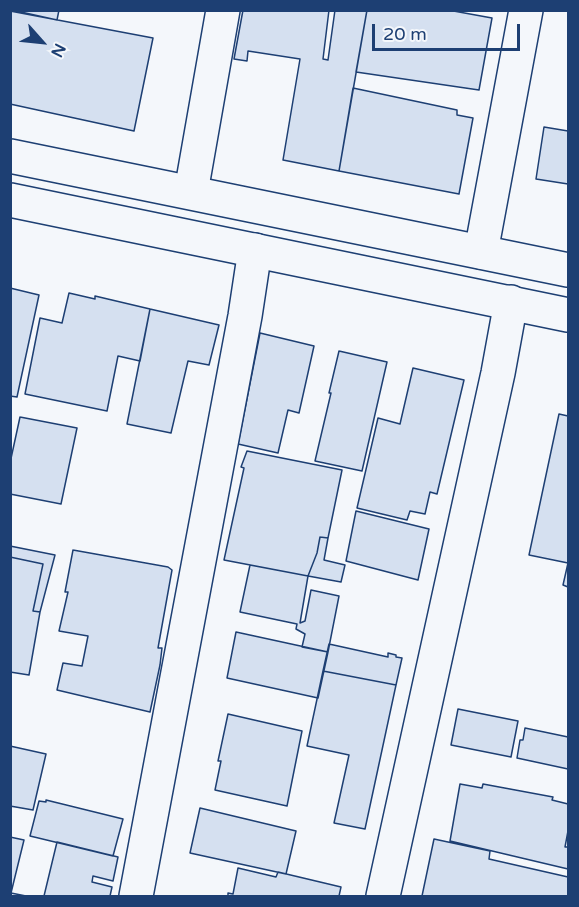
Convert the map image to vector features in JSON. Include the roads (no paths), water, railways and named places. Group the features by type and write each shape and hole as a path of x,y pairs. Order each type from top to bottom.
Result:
{"street":[{"path":"191,192 223,10"},
{"path":"481,252 526,10"},
{"path":"10,156 568,270"},
{"path":"10,200 568,315"},
{"path":"136,897 255,250"},
{"path":"383,897 498,373 511,302"}]}
